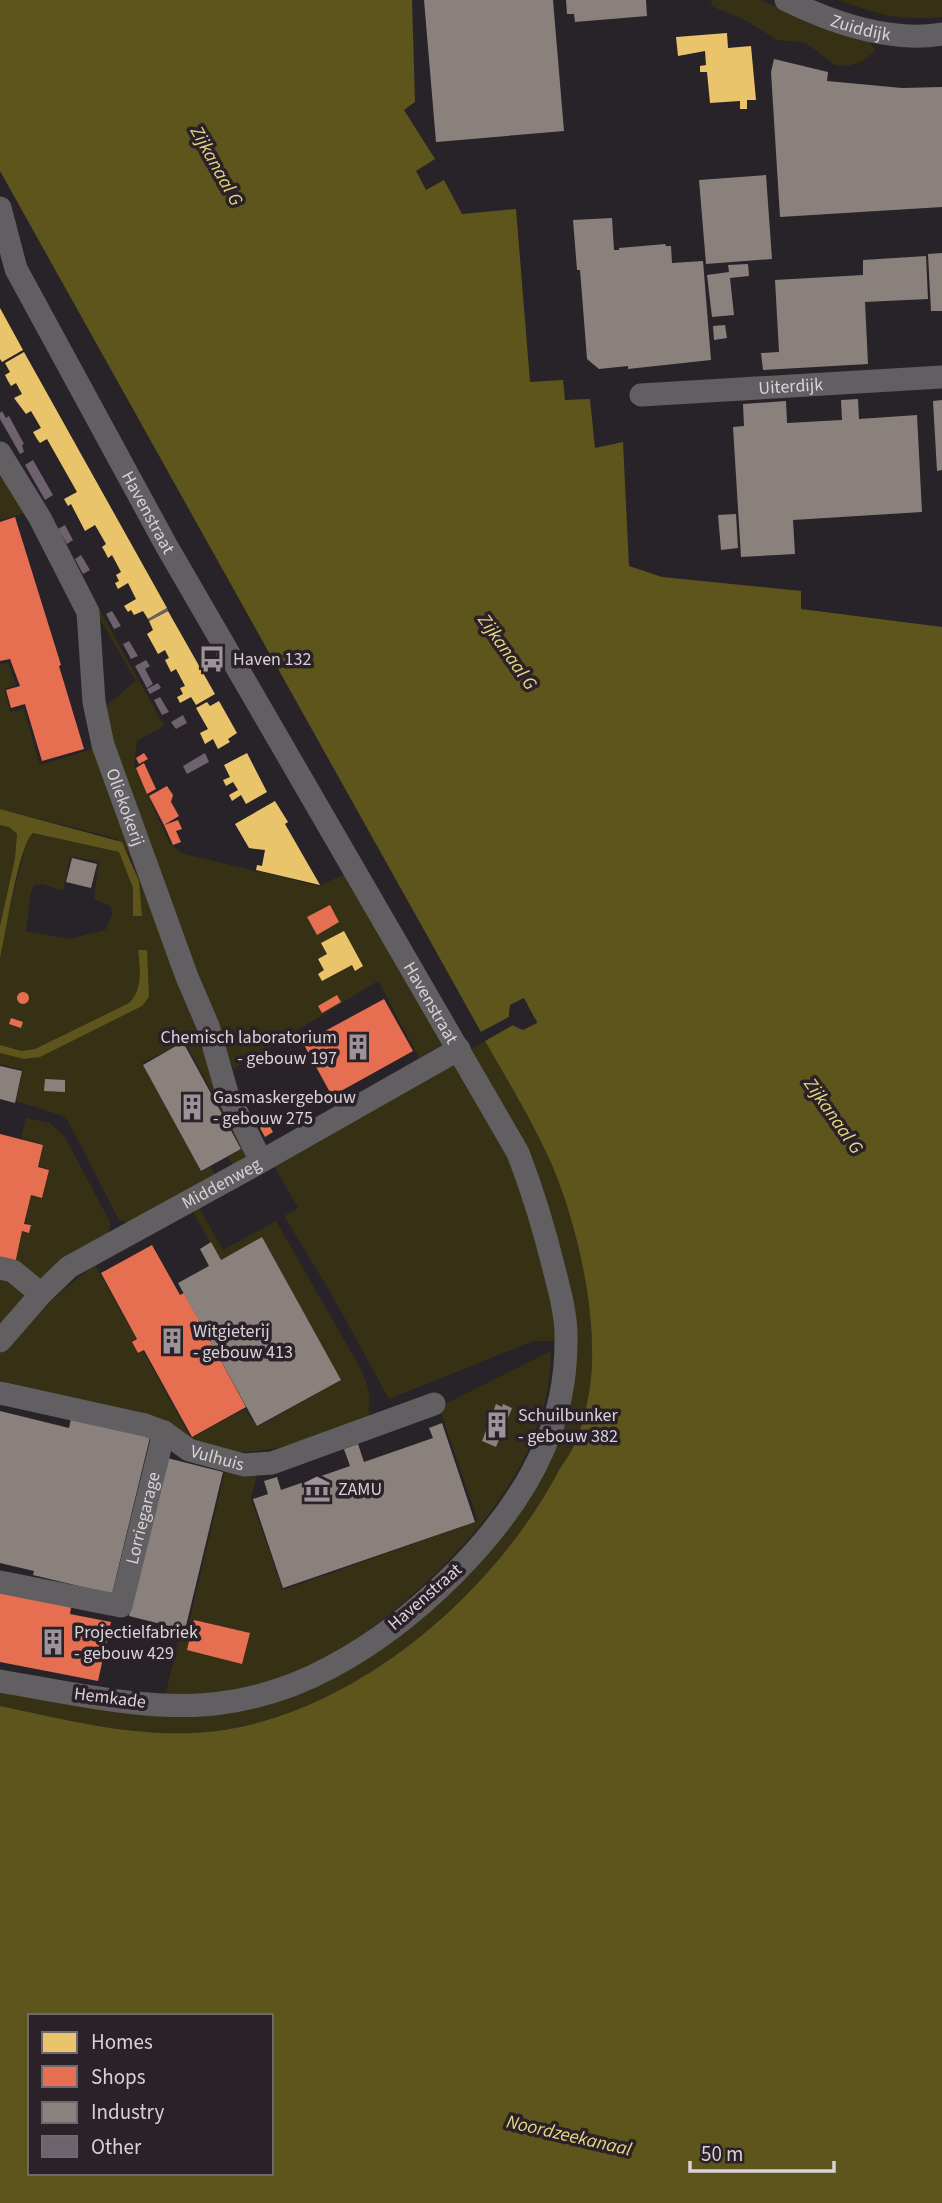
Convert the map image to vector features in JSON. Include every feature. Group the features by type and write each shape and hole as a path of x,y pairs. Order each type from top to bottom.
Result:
{"street":[{"name":"Zuiddijk","path":"786,0 815,14 881,34 921,38 942,34"},
{"name":"Havenstraat","path":"0,208 16,270 166,545 518,1153 538,1205 561,1297 566,1340 563,1385 544,1450 502,1517 456,1573 373,1642 330,1668 284,1688 220,1704"},
{"name":"Uiterdijk","path":"641,395 942,377"},
{"name":"Oliekokerij","path":"0,453 40,518 88,612 94,702 103,745 187,977 208,1027 227,1093 261,1161"},
{"name":"Middenweg","path":"0,1341 69,1267 459,1049"},
{"path":"0,1268 13,1271 41,1294"},
{"name":"Vulhuis","path":"0,1393 145,1424 164,1432 189,1450 244,1465 272,1463 434,1404"},
{"name":"Lorriegarage","path":"0,1582 121,1606 164,1432"},
{"name":"Hemkade","path":"0,1681 155,1704 220,1704"}],"shaded area":[{"path":"712,0 761,0 813,23 868,40 875,51 863,61 848,66 835,65 806,43 777,40 747,21 711,6"},
{"path":"838,0 942,0 942,17 888,15"},
{"path":"0,460 29,512 0,520"},
{"path":"48,516 164,726 137,741 134,765 170,844 184,854 319,886 351,871 445,1043 419,1058 378,981 234,1069 207,1014 113,762 104,707 136,681 44,523"},
{"path":"8,662 16,685 4,689 10,712 24,709 40,765 96,748 249,1147 245,1161 234,1167 228,1157 242,1149 185,1042 142,1063 201,1172 211,1166 216,1177 131,1223 119,1220 66,1117 16,1101 23,1070 0,1064 0,1053 31,1059 149,997 149,993 146,950 138,950 138,985 129,1003 35,1049 23,1051 0,1045 0,959 5,927 28,836 33,833 119,852 133,888 133,915 142,916 133,863 123,845 115,838 0,809 0,665","holes":["70,857 99,861 94,899 111,906 112,915 105,930 69,939 26,931 34,885 43,884 63,891"]},
{"path":"0,825 9,827 17,834 15,858 0,926"},
{"path":"485,1041 537,1133 561,1187 582,1262 590,1314 591,1373 581,1426 570,1452 529,1519 496,1563 458,1603 415,1641 369,1673 320,1700 269,1719 217,1731 162,1733 108,1728 0,1706 0,1683 197,1711 391,1635 550,1445 565,1298 467,1051"},
{"path":"458,1061 508,1148 543,1248 557,1341 533,1341 389,1399 332,1295 286,1219 286,1215 298,1208 272,1162"},
{"path":"26,1118 50,1123 65,1137 111,1224 107,1237 41,1284 14,1266 22,1232 30,1232 31,1224 25,1223 31,1195 43,1198 49,1169 39,1166 43,1144 21,1138"},
{"path":"198,1206 223,1250 276,1221 362,1371 369,1391 369,1419 288,1446 255,1451 228,1451 204,1444 145,1419 0,1381 0,1354 45,1307 95,1265 136,1338 132,1342 138,1354 143,1351 191,1438 245,1409 257,1427 341,1380 262,1237 220,1260 192,1210"},
{"path":"0,1274 32,1294 0,1329"},
{"path":"551,1351 548,1388 539,1424 524,1458 484,1521 433,1576 375,1625 307,1668 270,1683 232,1691 165,1696 180,1634 186,1635 226,1467 257,1474 251,1499 283,1590 478,1521 439,1407"}],"water":[{"path":"0,0 412,0 415,102 404,110 435,159 416,171 426,190 444,180 462,214 516,209 530,382 563,380 565,400 590,399 595,448 623,442 629,566 662,577 801,591 801,609 942,627 942,2203 0,2203 0,1706 108,1728 189,1733 217,1731 269,1719 320,1700 369,1673 415,1641 458,1603 496,1563 529,1519 578,1436 587,1405 592,1339 587,1288 576,1236 561,1187 545,1149 485,1041 513,1025 523,1030 537,1022 523,999 510,1005 509,1017 481,1032 0,171"},
{"path":"0,809 122,842 139,881 142,916 133,916 133,888 119,852 33,833 18,871 0,959 0,926 15,858 17,834 9,827 0,825"},
{"path":"138,950 147,950 149,997 142,1006 40,1057 24,1059 0,1053 0,1045 22,1051 35,1049 129,1003 139,985"}],"pier":[{"path":"524,998 537,1023 523,1030 512,1025 482,1042 483,1038 511,1021 523,1026 532,1021 522,1003 513,1008 511,1019 482,1035 478,1034 509,1017 510,1005"}],"building: Homes":[{"path":"727,33 728,48 751,46 756,100 747,100 747,109 740,109 740,101 710,103 707,72 700,72 700,66 706,65 705,51 678,56 676,37"},
{"path":"0,308 23,350 2,362 0,359"},
{"path":"24,352 167,608 148,619 143,611 134,615 124,606 136,599 128,583 118,589 115,583 119,581 116,575 121,572 112,555 108,558 102,547 106,544 95,525 85,531 71,504 68,506 64,499 77,492 47,439 40,443 33,432 41,428 31,411 26,414 14,398 22,394 16,383 11,386 8,381 5,375 10,372 5,363"},
{"path":"168,611 215,694 196,705 191,697 180,703 177,697 183,694 180,688 185,686 176,669 171,672 165,660 169,658 165,650 158,654 147,634 153,630 149,621"},
{"path":"219,701 237,733 228,739 230,742 218,749 213,739 205,744 200,733 208,729 196,708 207,702 210,706"},
{"path":"247,753 267,792 246,804 241,795 232,801 229,795 238,790 233,782 226,786 223,780 230,777 224,765"},
{"path":"275,801 320,885 256,870 257,865 262,866 265,850 249,848 235,824"},
{"path":"344,931 363,966 355,971 352,965 322,981 318,974 324,970 318,959 327,954 321,943"}],"building: Shops":[{"path":"15,517 84,749 42,761 25,704 11,708 6,690 20,686 10,659 0,661 0,522"},
{"path":"144,753 148,759 139,764 136,758"},
{"path":"144,763 156,789 147,794 136,768"},
{"path":"167,786 173,795 171,802 179,816 164,825 149,796"},
{"path":"178,820 182,829 176,831 181,842 173,845 164,825"},
{"path":"330,905 339,922 317,935 307,917"},
{"path":"23,992 29,998 23,1004 17,998"},
{"path":"337,995 341,1002 322,1013 318,1006"},
{"name":"Chemisch laboratorium - gebouw 197","path":"384,999 413,1051 332,1096 303,1043"},
{"path":"11,1018 23,1022 21,1028 9,1024"},
{"path":"268,1123 273,1132 265,1137 260,1128"},
{"path":"0,1134 43,1145 38,1167 49,1170 42,1198 31,1195 24,1224 31,1225 29,1233 22,1231 15,1264 0,1260"},
{"name":"Witgieterij - gebouw 413","path":"152,1245 180,1295 184,1293 246,1407 192,1437 144,1350 138,1353 132,1342 137,1339 101,1273"},
{"name":"Projectielfabriek - gebouw 429","path":"0,1593 71,1607 70,1614 111,1622 98,1681 0,1662"},
{"path":"194,1620 250,1633 242,1664 187,1650"}],"building: Industry":[{"path":"424,0 553,0 564,131 436,142"},
{"path":"566,0 646,0 647,16 575,22 574,14 567,14"},
{"path":"774,59 828,72 827,81 902,88 942,87 942,207 780,217 771,72"},
{"path":"766,175 772,259 706,264 699,180"},
{"path":"612,218 614,250 665,244 671,246 672,263 703,261 711,360 628,369 628,366 599,369 587,359 573,220"},
{"path":"942,253 942,311 931,311 928,254"},
{"path":"926,256 928,299 865,302 868,364 763,370 761,353 779,352 775,280 863,275 863,260"},
{"path":"748,264 749,276 730,278 734,315 712,317 707,275 729,272 728,265"},
{"path":"725,325 727,338 714,340 713,326"},
{"path":"858,399 859,419 917,415 922,512 793,520 795,554 741,557 733,427 744,426 743,404 786,401 787,423 842,420 841,400"},
{"path":"942,400 942,470 937,471 933,401"},
{"path":"736,514 738,548 721,550 718,515"},
{"path":"72,858 97,864 91,888 66,882"},
{"name":"Gasmaskergebouw - gebouw 275","path":"183,1042 241,1149 201,1171 143,1065"},
{"path":"0,1066 22,1071 15,1103 0,1099"},
{"path":"45,1079 65,1080 65,1092 44,1091"},
{"path":"262,1237 341,1380 257,1426 178,1283 209,1266 200,1249 211,1242 221,1260"},
{"name":"Schuilbunker - gebouw 382","path":"496,1404 512,1408 496,1447 482,1441"},
{"path":"0,1411 69,1428 72,1414 151,1433 112,1594 33,1575 34,1571 0,1563"},
{"path":"442,1423 475,1522 283,1588 253,1499 268,1494 264,1481 277,1477 281,1490 350,1466 344,1449 358,1444 364,1462 433,1438 429,1428"},
{"path":"167,1458 223,1472 185,1630 129,1616"}],"building: Other":[{"path":"2,411 6,418 9,416 24,444 24,452 20,454 0,419"},
{"path":"33,460 53,495 45,500 25,465"},
{"path":"65,525 73,540 67,544 58,529"},
{"path":"81,555 90,570 83,574 75,559"},
{"path":"167,608 168,611 149,621 148,619"},
{"path":"112,611 121,626 114,629 106,614"},
{"path":"129,641 138,656 131,659 123,644"},
{"path":"146,660 150,666 145,669 153,684 147,688 135,666"},
{"path":"158,683 161,688 150,694 147,689"},
{"path":"160,697 169,712 162,715 154,700"},
{"path":"183,715 187,723 176,729 171,722"},
{"path":"205,753 209,762 187,774 183,766"}],"place":[{"name":"Haven 132","path":"212,659"},
{"name":"Chemisch laboratorium - gebouw 197","path":"358,1047"},
{"name":"Gasmaskergebouw - gebouw 275","path":"192,1107"},
{"name":"Witgieterij - gebouw 413","path":"172,1341"},
{"name":"Schuilbunker - gebouw 382","path":"497,1425"},
{"name":"ZAMU","path":"317,1489"},
{"name":"Projectielfabriek - gebouw 429","path":"53,1642"}],"water label":[{"name":"Zijkanaal G","path":"216,166"},
{"name":"Zijkanaal G","path":"507,652"},
{"name":"Zijkanaal G","path":"833,1116"},
{"name":"Noordzeekanaal","path":"569,2136"}]}
